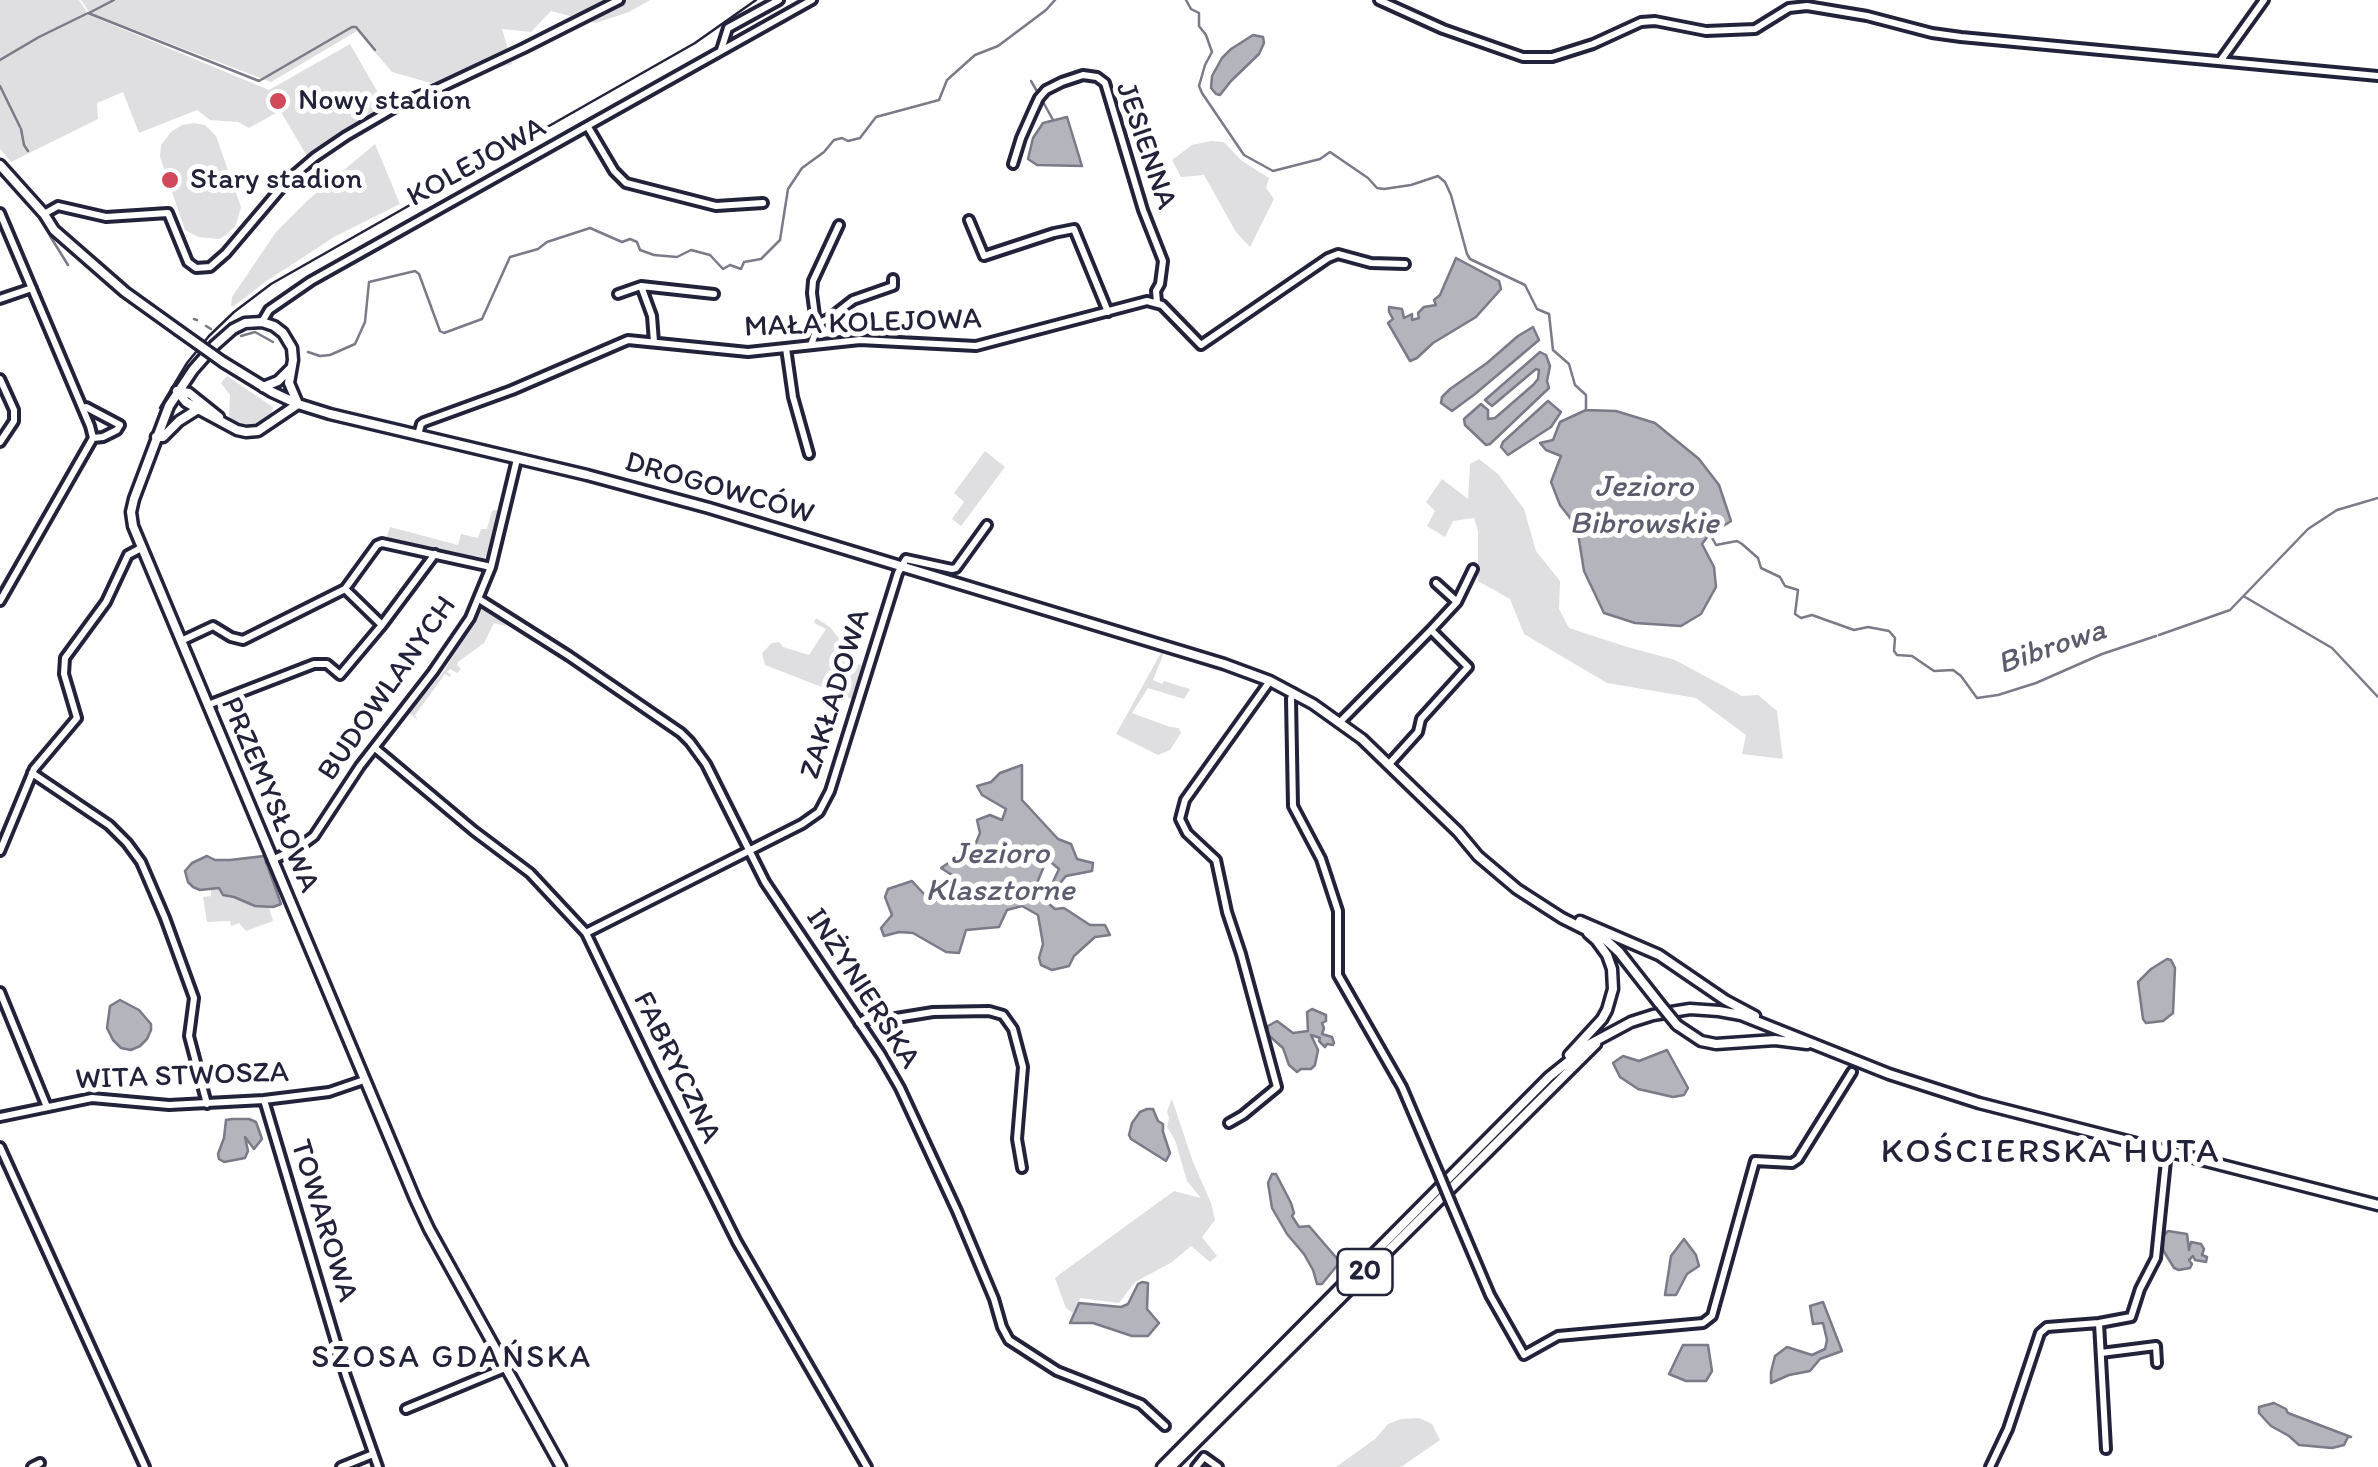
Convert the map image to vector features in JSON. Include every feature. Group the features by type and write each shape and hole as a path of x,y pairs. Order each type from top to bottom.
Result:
{"main road":[{"name":"DROGOWCÓW","path":"0,165 56,222 79,252 125,292 267,390 298,404 709,508 1162,644 1270,681 1340,722 1390,763 1463,837"},
{"path":"177,391 189,392 237,430 252,432 266,428 298,404 289,383 292,353 286,337 262,322"},
{"name":"PRZEMYSŁOWA","path":"262,322 240,325 226,334 177,391 156,437 131,519 429,1229 561,1467"},
{"path":"276,417 276,406 267,390 292,368"},
{"path":"177,391 198,410 225,422"},
{"path":"156,437 162,437 198,410"},
{"path":"1463,837 1480,858 1517,888 1612,945 1677,1025 1702,1041 1810,1043"},
{"path":"1463,837 1537,898 1660,955 1758,1020"},
{"path":"1549,1077 1602,1018 1612,996 1614,977 1610,961 1581,926"},
{"name":"20","path":"1162,1467 1549,1077 1606,1035 1632,1022 1675,1010 1719,1011 1758,1020 1937,1090 2378,1204"},
{"name":"20","path":"1171,1467 1606,1035"}],"street":[{"path":"44,214 58,206 106,217 168,212 188,262 196,268 210,267 294,174 346,136 406,101 619,0"},
{"name":"KOLEJOWA","path":"262,322 268,310 292,292 812,0"},
{"path":"1379,0 1443,30 1524,57 1552,57 1641,22 1655,20 1722,32 1755,29 1789,8 1807,6 1867,16 1932,34 2378,76"},
{"path":"2220,61 2264,0"},
{"name":"KOLEJOWA","path":"721,51 728,28 778,1"},
{"name":"JESIENNA","path":"1013,164 1020,138 1046,90 1083,75 1105,83 1143,210 1163,260 1157,302"},
{"path":"588,126 614,171 626,183 716,206 764,203"},
{"path":"0,213 93,438 0,600"},
{"path":"968,220 984,256 1074,229 1108,312"},
{"path":"811,345 818,324 813,282 839,225"},
{"path":"1157,302 1201,344 1338,254 1370,262 1405,264"},
{"path":"818,324 853,300 893,286 893,279"},
{"path":"641,286 652,316 654,342"},
{"path":"618,294 641,286 714,294"},
{"path":"0,299 32,288"},
{"name":"MAŁA KOLEJOWA","path":"418,436 424,422 512,390 621,341 748,352 860,340 986,345 1142,302 1157,302"},
{"path":"786,348 793,396 809,454"},
{"path":"0,379 14,410 14,421 0,442"},
{"path":"83,408 124,428 93,438"},
{"name":"BUDOWLANYCH","path":"272,860 314,836 458,637 491,568 518,459"},
{"path":"902,566 906,560 954,569 987,525"},
{"path":"180,641 213,626 243,640 345,589 377,545 387,543 491,568"},
{"path":"0,852 32,772 77,718 64,674 66,656 106,602 128,555 141,548"},
{"path":"208,705 314,664 326,664 340,675 435,554"},
{"name":"ZAKŁADOWA","path":"586,933 819,812 826,801 902,566"},
{"path":"1340,722 1457,602 1473,569"},
{"path":"1436,582 1457,602"},
{"path":"345,589 382,625"},
{"name":"INŻYNIERSKA","path":"478,599 570,656 681,734 706,764 765,882 881,1055 905,1099 1010,1340 1057,1371 1141,1404 1165,1426"},
{"path":"1390,763 1418,732 1421,719 1468,667 1431,630"},
{"path":"1229,1123 1278,1087 1226,912 1216,860 1187,833 1180,818 1185,800 1270,681"},
{"path":"1293,692 1293,806 1318,854 1338,911 1338,975 1402,1088 1490,1295 1524,1355 1558,1336 1702,1323 1712,1316 1755,1161 1792,1163 1798,1159 1852,1072"},
{"name":"FABRYCZNA","path":"374,748 530,873 586,933 737,1242 867,1467"},
{"path":"32,772 109,825 140,862 191,989 194,1003 190,1044 207,1104"},
{"path":"0,992 46,1107"},
{"path":"859,1023 865,1019 933,1012 988,1010 1003,1015 1013,1029 1023,1067 1017,1139 1022,1168"},
{"name":"WITA STWOSZA","path":"0,1117 92,1098 169,1106 264,1100 330,1092 364,1080"},
{"name":"TOWAROWA","path":"264,1100 314,1272 378,1467"},
{"path":"0,1147 145,1467"},
{"path":"1990,1467 2008,1429 2040,1333 2047,1327 2131,1317 2156,1258 2167,1151"},
{"path":"2100,1322 2106,1450"},
{"path":"2101,1353 2156,1346 2156,1362"},
{"path":"406,1409 505,1368"},
{"path":"341,1467 373,1454"},
{"path":"1196,1467 1204,1457 1218,1467"},
{"path":"32,1467 40,1463"}],"shaded area":[{"path":"0,0 79,0 89,15 269,90 350,44 381,98 378,100 382,107 307,156 275,102 276,113 249,128 238,122 210,120 197,110 139,133 123,92 97,103 98,119 11,162 0,149"},
{"path":"81,0 650,0 596,23 551,11 531,32 502,29 512,64 438,85 392,72 357,31 271,82 90,13"},
{"path":"194,123 205,125 216,136 241,207 236,225 219,239 198,237 185,230 160,157 161,145 171,132"},
{"path":"1224,142 1242,161 1269,178 1266,188 1274,199 1250,247 1236,232 1204,175 1181,177 1172,160 1192,145"},
{"path":"375,144 400,204 334,237 231,306 232,297 276,232"},
{"path":"227,376 273,407 271,418 263,425 248,428 229,419 230,395 221,383"},
{"path":"985,451 1005,467 961,526 952,519 964,502 954,493"},
{"path":"1479,459 1498,474 1524,509 1536,551 1560,581 1559,609 1569,628 1675,660 1742,696 1758,695 1777,711 1783,759 1742,754 1746,735 1696,698 1607,683 1524,634 1510,599 1478,581 1478,531 1474,518 1453,521 1445,537 1427,526 1435,511 1426,502 1442,479 1468,499 1470,464"},
{"path":"495,510 499,511 484,558 386,540 390,527 458,545 461,534 478,538 481,529 487,529"},
{"path":"490,607 506,626 494,623 484,643 458,662 461,669 457,673 450,669 450,677 445,674 415,715 418,720 409,713 444,671 481,609"},
{"path":"816,618 854,652 851,662 862,665 864,671 855,700 765,665 762,653 772,643 779,642 809,655 826,629 814,623"},
{"path":"1162,651 1153,680 1190,689 1184,699 1148,688 1132,713 1179,728 1181,733 1170,750 1158,755 1116,734"},
{"path":"220,889 223,895 269,907 273,921 246,931 239,923 231,926 230,921 207,922 203,897"},
{"path":"1172,1099 1215,1220 1202,1237 1217,1256 1210,1262 1191,1246 1172,1262 1135,1282 1119,1303 1080,1298 1073,1313 1066,1308 1055,1278 1174,1191 1201,1198 1187,1181 1167,1127"},
{"path":"1419,1418 1432,1424 1440,1440 1401,1467 1336,1467 1375,1439 1388,1424"}],"water":[{"path":"1253,35 1263,37 1259,54 1220,95 1216,94 1211,88 1212,76 1222,58"},
{"path":"1067,117 1082,166 1037,165 1028,159 1033,138 1043,123"},
{"path":"1456,258 1499,281 1501,289 1476,317 1410,361 1388,323 1393,319 1389,307 1402,309 1404,318 1412,314 1412,320 1419,318 1424,307 1436,305 1434,300"},
{"path":"1533,327 1539,340 1475,394 1452,411 1441,403 1450,389"},
{"path":"1540,352 1546,355 1550,366 1549,388 1486,445 1465,425 1464,419 1481,404 1488,410 1488,419 1495,418 1533,385 1538,379 1536,369 1492,406 1485,400"},
{"path":"1548,401 1561,412 1551,427 1508,455 1501,447 1503,442"},
{"name":"Jezioro Bibrowskie","path":"1586,410 1616,411 1655,423 1699,459 1719,485 1731,521 1702,544 1714,567 1716,587 1701,614 1681,626 1635,623 1604,613 1584,571 1577,527 1560,505 1551,482 1561,456 1540,443 1553,440 1560,422"},
{"name":"Jezioro Klasztorne","path":"1022,765 1022,800 1058,839 1071,844 1077,859 1093,863 1092,871 1066,876 1056,888 1052,884 1059,869 1047,859 1037,883 1041,897 1055,909 1064,908 1090,925 1105,925 1110,935 1095,937 1069,966 1052,970 1041,965 1039,958 1043,944 1038,915 1022,906 1007,910 999,927 966,930 959,953 946,952 913,933 884,936 881,928 892,915 885,897 888,889 912,881 934,900 946,897 956,903 962,899 955,877 941,868 960,850 975,845 980,833 977,820 990,815 1002,820 1006,809 982,795 977,786"},
{"path":"207,856 230,860 264,856 281,904 255,906 223,895 219,888 193,887 185,871"},
{"path":"2167,959 2175,968 2173,1013 2163,1021 2146,1023 2138,982"},
{"path":"120,1000 139,1010 151,1024 147,1039 131,1050 121,1048 107,1028 110,1006"},
{"path":"1312,1009 1326,1015 1322,1034 1332,1037 1334,1043 1325,1047 1320,1038 1311,1035 1318,1050 1315,1065 1297,1072 1289,1065 1283,1048 1266,1033 1268,1026 1277,1021 1293,1033 1308,1031 1307,1012"},
{"path":"1667,1050 1688,1088 1684,1095 1673,1097 1638,1089 1620,1077 1613,1063 1623,1056 1639,1061"},
{"path":"1147,1109 1153,1109 1163,1124 1170,1153 1166,1161 1129,1135 1132,1123"},
{"path":"226,1120 256,1122 262,1139 254,1149 245,1137 245,1158 224,1162 219,1159"},
{"path":"1276,1174 1291,1203 1292,1216 1299,1227 1309,1226 1340,1262 1322,1284 1317,1284 1304,1254 1272,1208 1268,1183"},
{"path":"2168,1231 2187,1234 2189,1250 2191,1242 2201,1244 2206,1262 2193,1256 2190,1268 2174,1268 2163,1250 2163,1236"},
{"path":"1684,1239 1699,1266 1687,1274 1676,1295 1665,1295 1671,1256"},
{"path":"1142,1282 1148,1283 1147,1309 1159,1323 1148,1336 1132,1336 1093,1323 1070,1323 1079,1303 1121,1307 1128,1304"},
{"path":"1823,1302 1842,1351 1820,1359 1810,1371 1771,1383 1775,1356 1787,1347 1812,1355 1825,1349 1823,1323 1813,1324 1810,1306"},
{"path":"1683,1345 1708,1345 1712,1371 1706,1381 1686,1381 1669,1374"},
{"path":"2274,1403 2288,1413 2351,1437 2344,1445 2332,1448 2299,1445 2259,1413 2259,1407"}],"waterway":[{"path":"89,13 114,0"},
{"name":"Bibrowa","path":"308,352 330,355 355,344 365,322 369,282 415,271 440,331 444,333 482,319 510,257 590,228 622,242 630,239 637,242 640,250 654,255 677,257 691,250 710,255 723,269 730,265 741,269 744,262 761,259 780,240 788,189 802,168 834,140 860,138 876,117 939,100 947,80 975,55 998,46 1055,0"},
{"name":"Bibrowa","path":"1186,0 1199,13 1199,26 1212,52 1199,86 1244,155 1273,171 1320,159 1330,152 1377,188 1384,189 1438,176 1451,195 1470,259 1525,285 1537,309 1549,314 1553,350 1569,364 1575,385 1586,395 1586,410"},
{"path":"88,13 259,81 352,27 375,50"},
{"path":"0,60 86,14"},
{"path":"1031,81 1038,93"},
{"path":"0,86 20,127"},
{"path":"1042,100 1053,120"},
{"path":"21,129 28,151"},
{"path":"50,236 68,265"},
{"name":"Bibrowa","path":"206,326 211,329"},
{"name":"Bibrowa","path":"241,336 255,332 273,342"},
{"name":"Bibrowa","path":"2159,635 2230,610 2308,529 2337,510 2378,498"},
{"name":"Bibrowa","path":"1710,534 1716,545 1737,541 1742,544 1758,558 1761,568 1780,577 1785,586 1798,590 1795,614 1801,618 1812,615 1854,630 1868,627 1889,631 1895,638 1897,655 1912,656 1934,671 1953,670 1977,698 2036,683 2156,636"},
{"path":"2245,597 2332,648 2378,697"}],"railway":[{"path":"160,408 209,336 271,284 695,43 756,0"}],"place":[{"name":"Nowy stadion","path":"278,101"},
{"name":"Stary stadion","path":"170,180"}],"district":[{"name":"KOŚCIERSKA HUTA","path":"2051,1153"},
{"name":"SZOSA GDAŃSKA","path":"452,1359"}]}
